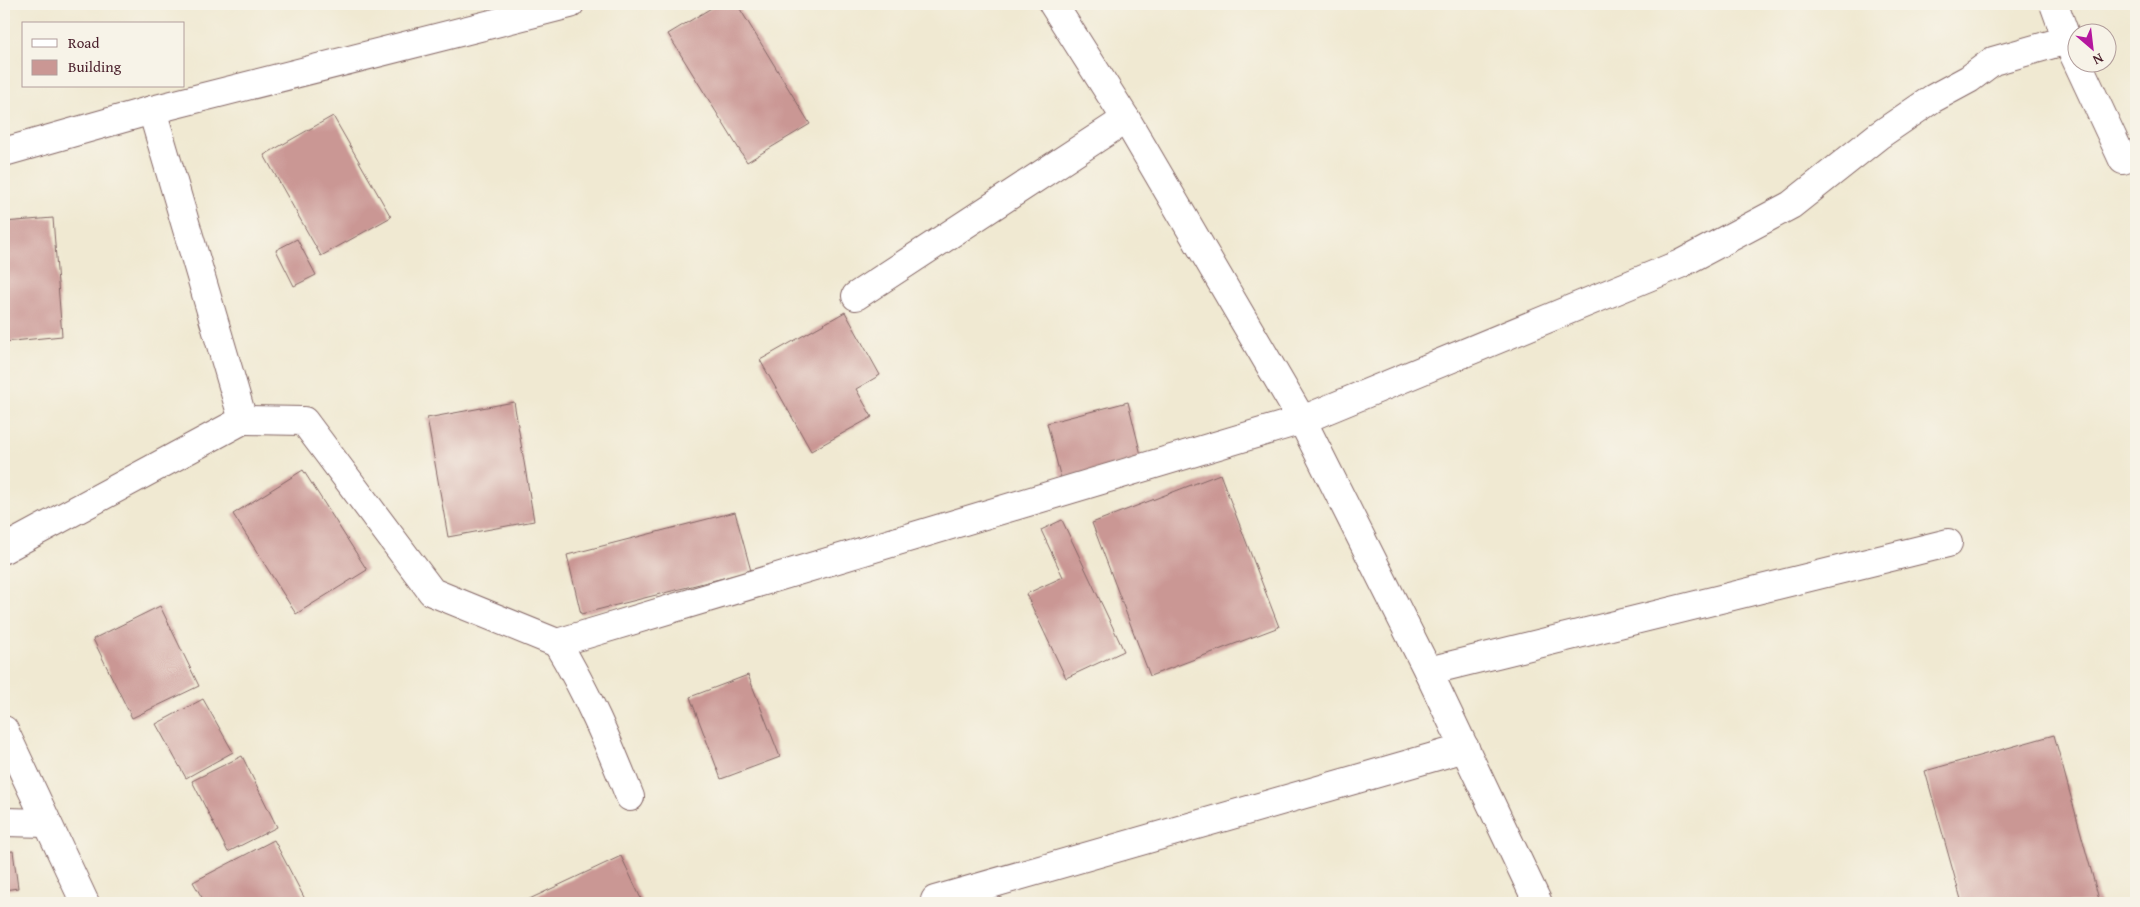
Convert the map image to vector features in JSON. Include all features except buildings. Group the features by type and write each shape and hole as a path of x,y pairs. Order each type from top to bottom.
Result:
{"street":[{"path":"4,152 152,110 570,4"},
{"path":"1053,4 1126,119 1302,420 1428,671 1538,903"},
{"path":"2054,4 2066,40 2123,160"},
{"path":"557,643 1302,420 1680,264 1791,205 1878,136 1932,99 1969,79 1993,61 2066,40"},
{"path":"152,110 243,420"},
{"path":"856,296 1126,119"},
{"path":"4,549 243,420 304,421 432,592 557,643 579,678 604,732 630,797"},
{"path":"1428,671 1948,543"},
{"path":"4,730 86,903"},
{"path":"935,900 1465,748"},
{"path":"4,822 47,823"}]}
